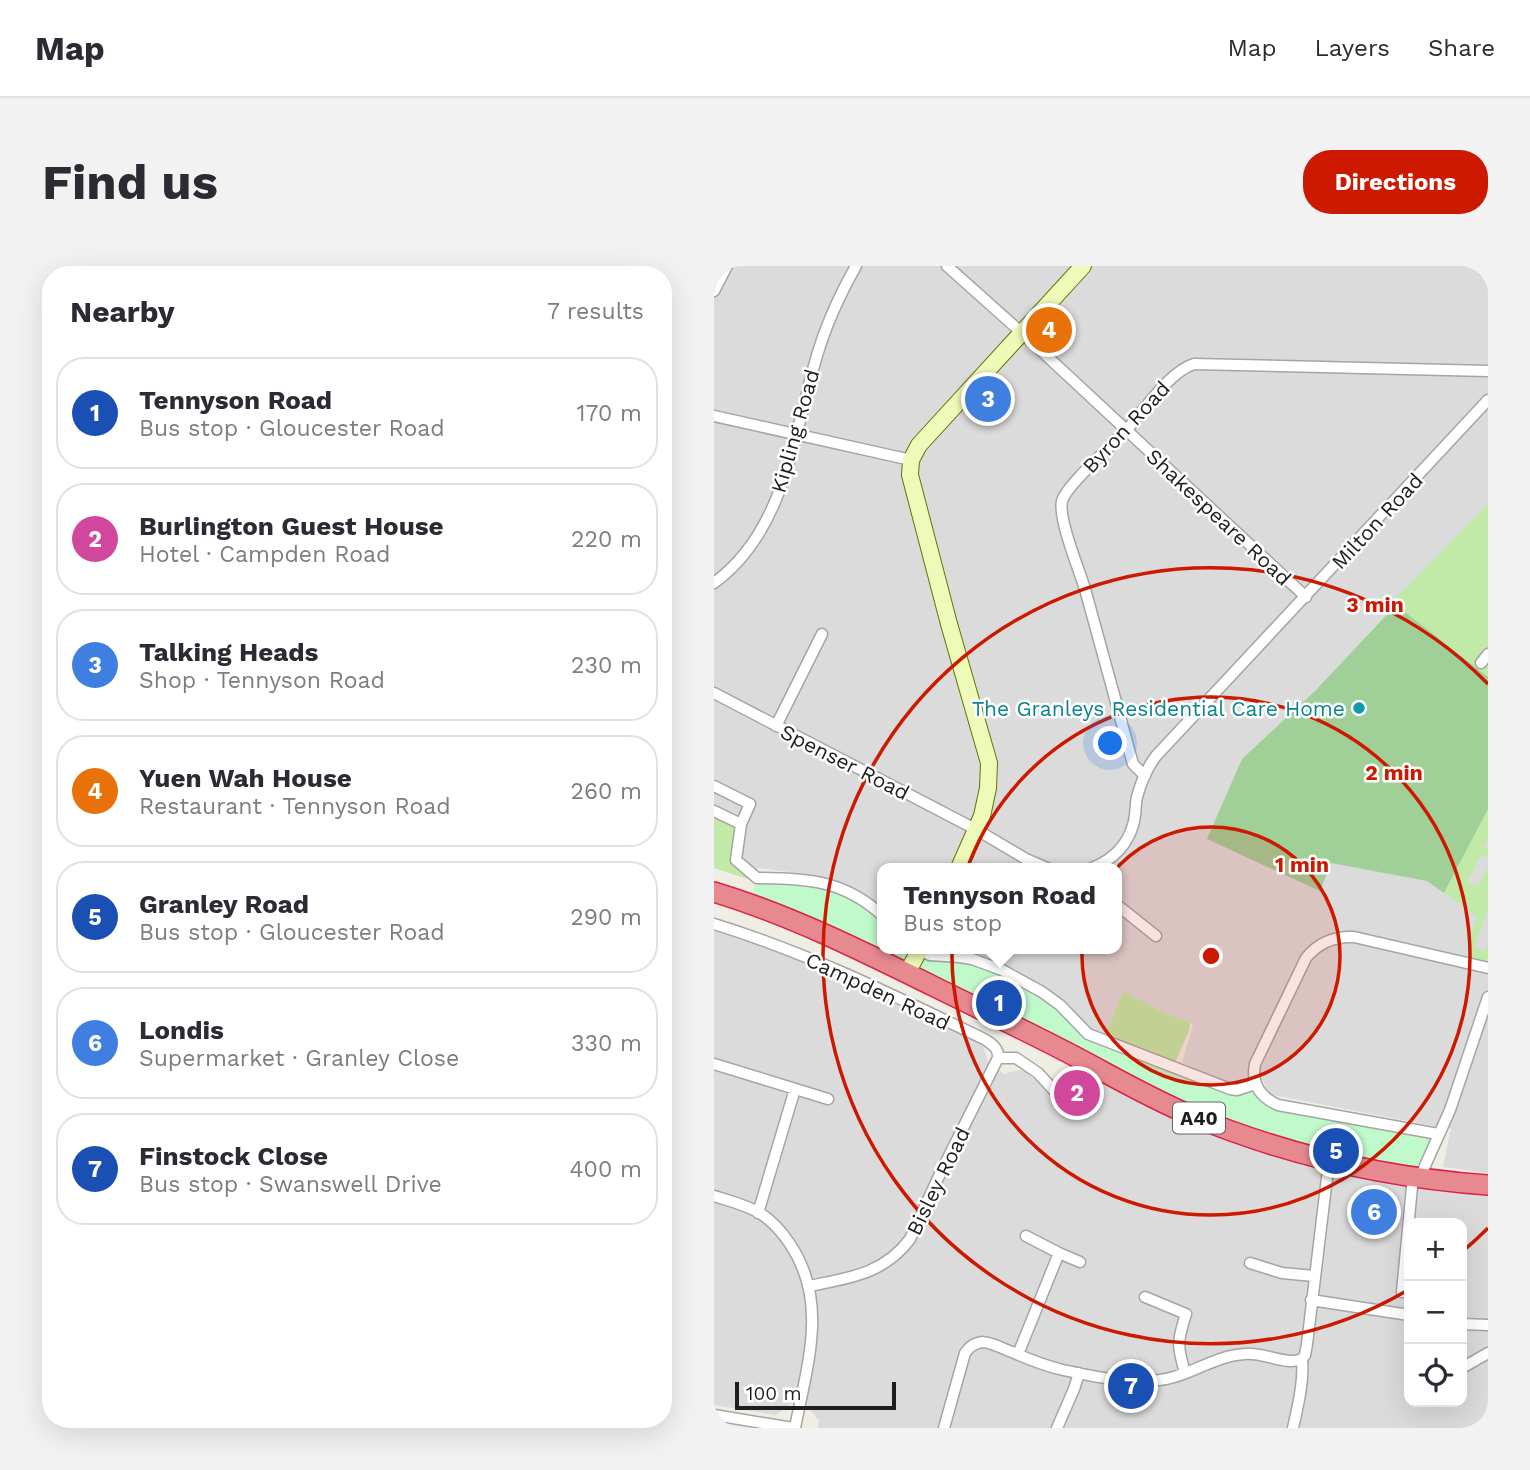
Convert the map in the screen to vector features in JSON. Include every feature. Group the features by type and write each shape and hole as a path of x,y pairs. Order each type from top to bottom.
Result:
{"highway":[{"name":"A40","path":"714,892 750,903 829,936 1187,1114 1257,1140 1329,1161 1488,1185"}],"street":[{"path":"714,291 727,266"},
{"name":"Kipling Road","path":"714,583 743,556 762,530 775,501 797,435 809,382 826,329 836,303 856,266"},
{"name":"Shakespeare Road","path":"947,266 1306,597"},
{"path":"961,863 982,816 988,789 989,763 910,475 911,460 919,445 1083,266"},
{"name":"Byron Road","path":"1144,776 1133,764 1061,511 1069,488 1126,431 1178,372 1195,364 1488,371"},
{"name":"Milton Road","path":"1103,863 1110,859 1127,839 1144,776 1156,757 1488,400"},
{"path":"714,416 911,460"},
{"path":"776,726 822,634"},
{"name":"Spenser Road","path":"714,693 977,830"},
{"path":"714,786 750,804 741,824 736,860 757,878 804,879 827,883 859,898 877,911"},
{"path":"714,811 741,824"},
{"path":"977,830 1035,863"},
{"path":"750,903 757,878"},
{"path":"1122,909 1156,936"},
{"name":"Campden Road","path":"714,924 840,970 986,1040 997,1050 998,1058 1016,1058 1038,1073 1061,1097"},
{"path":"1438,1134 1278,1105 1265,1098 1255,1084 1255,1064 1306,958 1322,943 1337,937 1354,937 1488,968"},
{"path":"907,973 916,954"},
{"path":"928,954 972,960 1019,977 1060,1005 1088,1034 1230,1089 1237,1090 1255,1084"},
{"path":"1402,1292 1417,1176 1450,1110 1488,997"},
{"name":"Bisley Road","path":"809,1286 870,1271 891,1259 904,1246 998,1058"},
{"path":"714,1064 828,1100"},
{"path":"758,1213 795,1089"},
{"path":"1293,1428 1302,1387 1302,1359 1306,1351 1329,1161"},
{"path":"714,1196 748,1207 775,1226 787,1239 809,1286 813,1327 794,1428 714,1415"},
{"path":"1026,1237 1080,1262"},
{"path":"1018,1354 1059,1253"},
{"path":"1250,1263 1282,1273 1314,1276"},
{"path":"1145,1297 1186,1314 1178,1340 1185,1373"},
{"path":"1311,1300 1404,1314"},
{"path":"1467,1324 1488,1325"},
{"path":"944,1428 965,1353 977,1343 986,1342 1055,1368 1148,1381 1166,1379 1242,1354 1260,1354 1291,1362 1302,1359"},
{"path":"1467,1365 1488,1353"},
{"path":"1056,1428 1079,1373"}],"shaded area":[{"path":"714,266 1488,266 1488,1173 1443,1167 1451,1128 1268,1094 1263,1080 1226,1084 1182,1063 1193,1025 1190,1022 1164,1013 1135,997 1105,1038 1090,1031 1068,1006 1008,968 970,954 1122,954 1122,863 877,863 877,909 852,889 814,875 759,868 746,875 714,866"},
{"path":"714,931 806,963 983,1045 988,1062 1004,1074 1022,1069 1062,1102 1075,1071 1186,1123 1245,1147 1316,1168 1384,1181 1488,1192 1488,1424 1482,1428 818,1428 819,1421 808,1407 791,1404 776,1415 714,1405"}],"green space":[{"path":"1488,504 1488,677 1392,602"},
{"path":"1396,605 1488,677 1488,809 1444,893 1427,881 1331,863 1320,891 1207,839 1242,759 1316,690"},
{"path":"1488,809 1488,840 1484,847 1488,848 1488,858 1481,855 1468,881 1478,886 1488,867 1488,910 1474,947 1485,951 1488,944 1488,968 1465,963 1470,946 1467,945 1477,917 1445,893"},
{"path":"714,814 738,828 731,861 735,867 750,876 751,880 714,868"},
{"path":"757,878 816,881 877,912 877,954 944,954 960,957 1019,977 1088,1034 1230,1089 1255,1084 1265,1098 1438,1134 1420,1177 1277,1147 750,903"},
{"path":"1123,992 1164,1013 1190,1022 1189,1031 1173,1067 1105,1038"}],"place":[{"name":"Yuen Wah House","path":"1049,330"},
{"name":"Talking Heads","path":"988,399"},
{"name":"The Granleys Residential Care Home","path":"1359,708"},
{"name":"Tennyson Road","path":"999,1003"},
{"name":"Burlington Guest House","path":"1077,1093"},
{"name":"Granley Road","path":"1336,1151"},
{"name":"Londis","path":"1374,1212"},
{"name":"Finstock Close","path":"1131,1386"}]}
